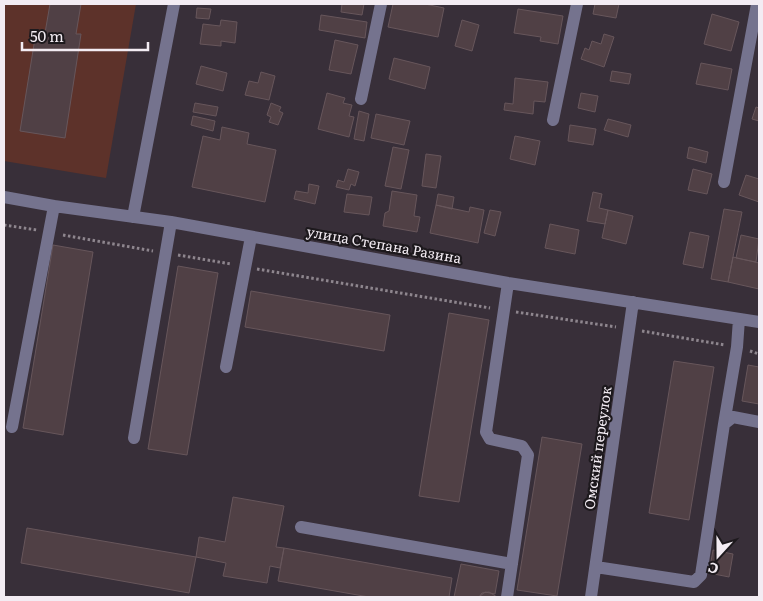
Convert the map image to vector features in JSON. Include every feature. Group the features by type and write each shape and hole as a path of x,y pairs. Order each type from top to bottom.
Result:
{"street":[{"path":"133,217 174,4"},
{"path":"361,99 381,4"},
{"path":"553,120 577,4"},
{"path":"724,182 756,4"},
{"name":"улица Степана Разина","path":"4,197 171,222 508,283 759,322"},
{"path":"12,427 54,206"},
{"path":"134,438 171,222"},
{"path":"226,367 250,237"},
{"path":"507,597 528,455 522,446 490,439 486,432 506,310 508,283"},
{"name":"Омский переулок","path":"591,597 631,329 633,302"},
{"path":"596,567 694,582 701,575 737,347 739,319"},
{"path":"724,424 733,417 759,422"},
{"path":"301,527 512,564"}],"path":[{"path":"4,225 244,267 737,347 759,354"}],"shaded area":[{"path":"4,4 136,4 106,178 4,161"}],"building":[{"path":"50,4 81,4 76,34 81,34 65,138 20,131 36,32 45,33"},
{"path":"342,4 364,4 362,15 341,12"},
{"path":"393,4 425,4 444,8 438,37 388,27"},
{"path":"595,4 619,4 616,18 593,14"},
{"path":"197,8 211,9 209,19 196,18"},
{"path":"518,9 563,16 558,44 540,41 541,37 514,33"},
{"path":"712,14 739,22 731,51 704,44"},
{"path":"321,15 367,22 365,38 319,30"},
{"path":"221,20 237,22 235,43 221,41 221,46 200,44 203,24 220,26"},
{"path":"462,20 479,25 472,51 455,46"},
{"path":"604,34 614,37 604,67 581,59 585,48 589,50 592,41 601,44"},
{"path":"335,40 358,45 351,74 329,70"},
{"path":"394,58 430,67 425,89 389,79"},
{"path":"701,63 732,69 728,90 696,84"},
{"path":"201,66 227,73 223,91 196,84"},
{"path":"612,71 631,74 629,84 610,81"},
{"path":"261,72 275,76 269,100 245,95 249,81 258,83"},
{"path":"515,78 548,82 545,102 534,101 533,114 504,110 505,103 513,104"},
{"path":"327,93 345,98 343,103 352,105 349,116 354,117 349,137 318,129"},
{"path":"581,93 598,96 595,112 578,108"},
{"path":"195,103 218,107 216,116 193,112"},
{"path":"271,103 281,107 279,111 283,113 278,125 269,122 271,117 267,115"},
{"path":"756,107 759,108 759,121 752,119"},
{"path":"359,111 369,114 364,141 354,139"},
{"path":"376,114 410,121 404,145 371,138"},
{"path":"193,116 215,121 213,131 191,125"},
{"path":"608,119 631,125 628,137 604,130"},
{"path":"570,125 596,129 593,145 568,141"},
{"path":"222,127 249,133 247,144 276,150 265,202 192,187 203,136 220,140"},
{"path":"515,136 540,141 535,165 510,159"},
{"path":"393,147 409,150 401,189 385,186"},
{"path":"689,147 708,152 706,163 687,158"},
{"path":"426,154 441,156 436,188 422,186"},
{"path":"348,169 359,172 355,186 351,184 349,190 336,187 338,180 344,182"},
{"path":"693,169 712,174 707,194 688,190"},
{"path":"746,175 759,179 759,202 739,195"},
{"path":"309,184 319,186 315,204 294,199 296,191 308,193"},
{"path":"392,191 417,195 414,216 420,217 417,232 383,226 385,213 389,211"},
{"path":"593,192 602,194 599,208 608,210 605,224 587,221"},
{"path":"347,194 372,197 369,215 344,212"},
{"path":"438,194 454,197 452,209 436,205"},
{"path":"436,205 469,212 470,207 484,210 478,243 430,233"},
{"path":"724,209 742,212 728,282 711,279"},
{"path":"490,210 501,212 495,236 484,233"},
{"path":"608,210 633,216 626,244 602,238"},
{"path":"550,224 579,230 575,254 545,248"},
{"path":"690,232 709,236 703,268 683,264"},
{"path":"741,235 759,239 756,262 736,258"},
{"path":"53,245 93,252 63,435 23,428"},
{"path":"733,257 759,263 759,289 728,282"},
{"path":"178,266 218,273 187,455 148,449"},
{"path":"251,291 390,315 384,351 245,327"},
{"path":"449,313 489,320 459,502 419,496"},
{"path":"674,361 714,367 689,520 649,513"},
{"path":"748,365 759,367 759,404 742,401"},
{"path":"542,437 582,444 557,596 517,590"},
{"path":"233,497 284,506 276,547 284,548 280,568 270,566 267,583 223,576 226,563 196,557 199,537 225,542"},
{"path":"27,528 196,557 189,593 21,563"},
{"path":"284,548 452,578 449,597 369,597 278,581"},
{"path":"713,550 733,554 729,577 709,573"},
{"path":"461,564 499,571 495,594 485,592 479,597 454,597"},
{"path":"489,592 497,597 479,597 482,593"}]}
